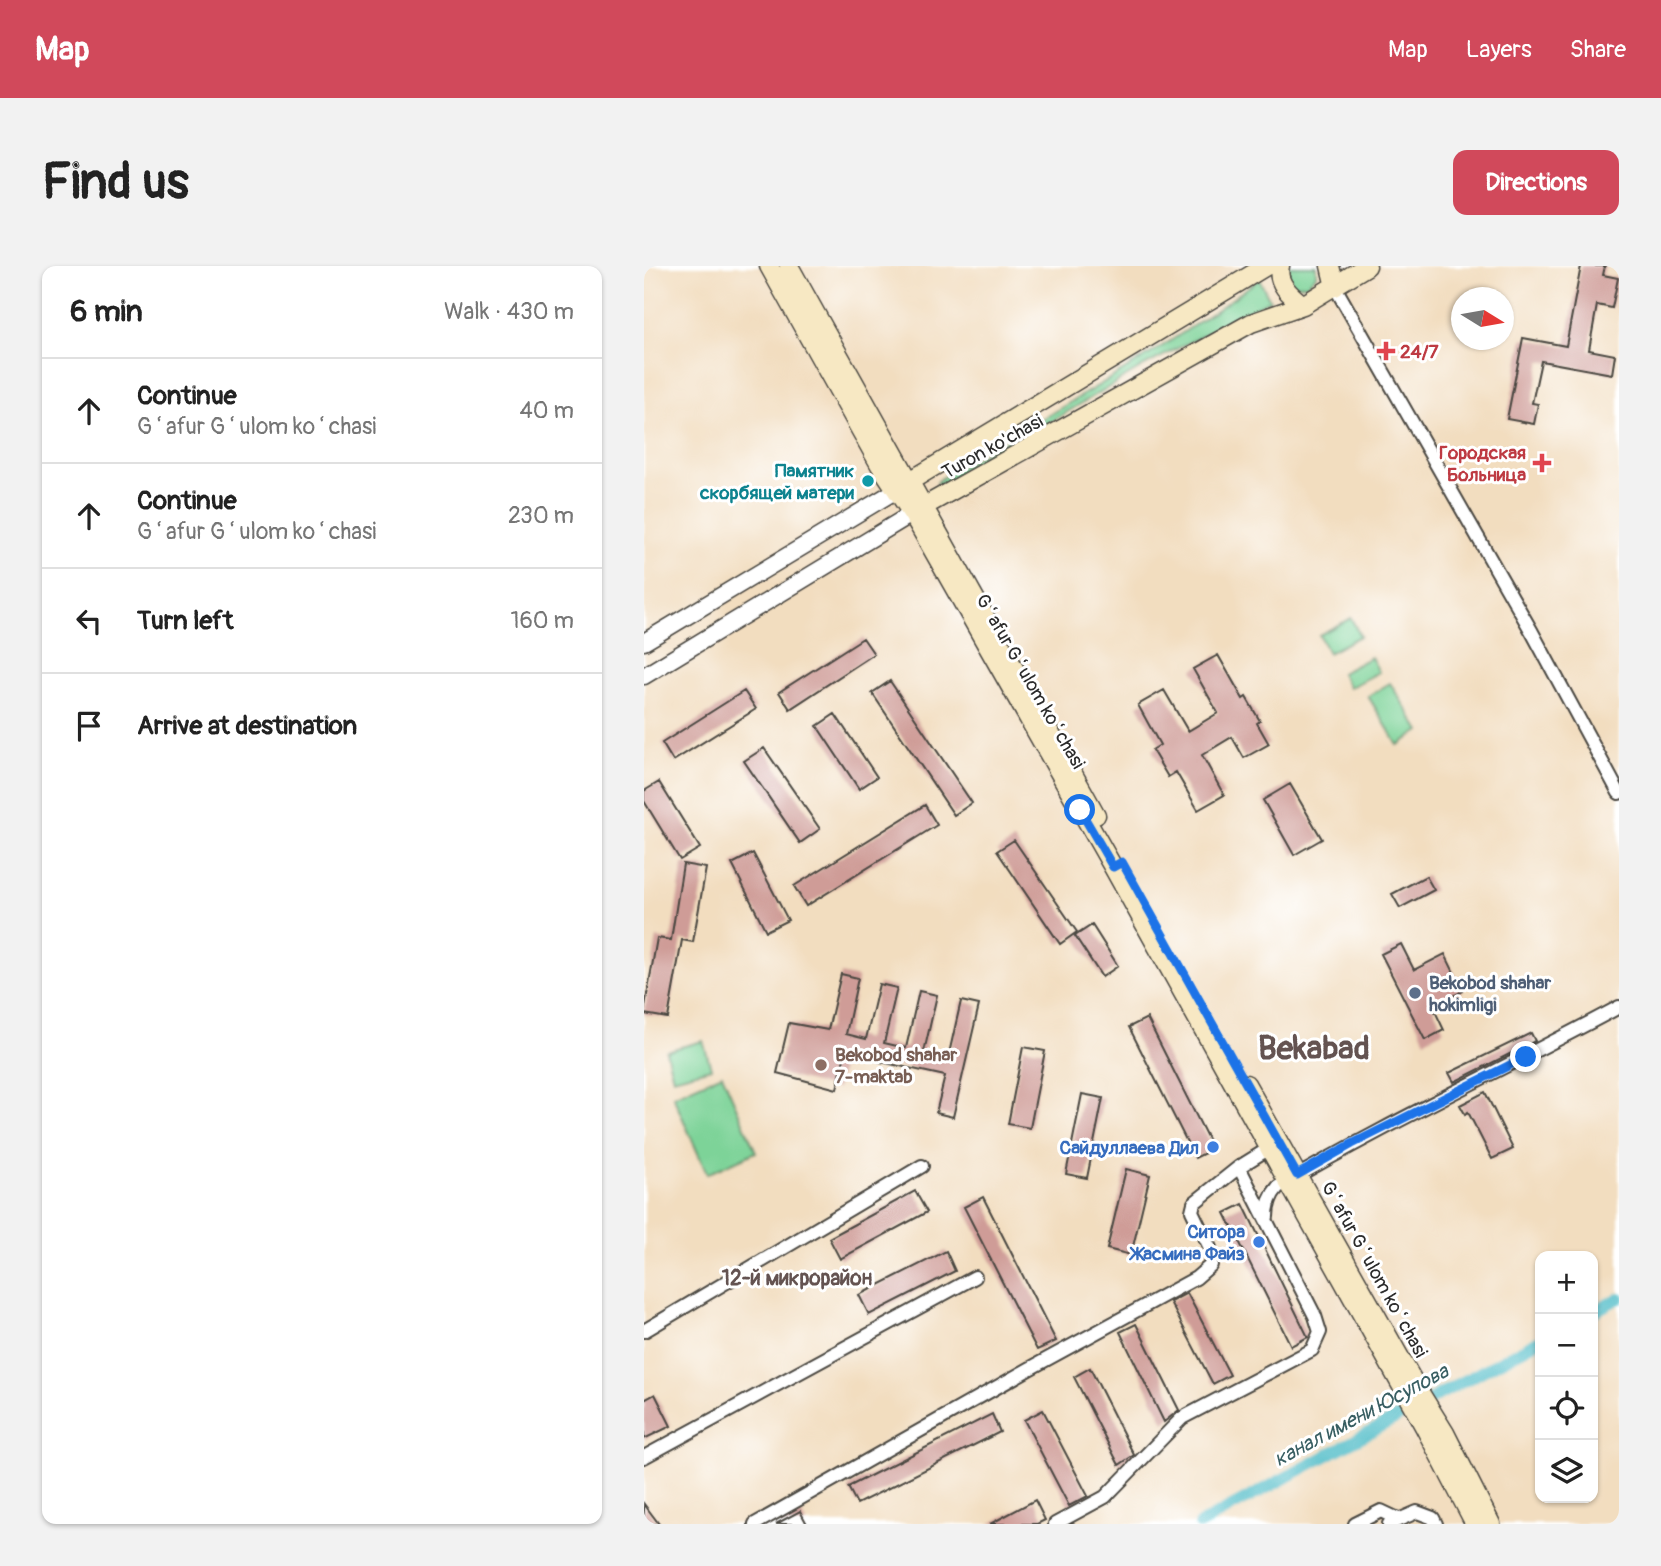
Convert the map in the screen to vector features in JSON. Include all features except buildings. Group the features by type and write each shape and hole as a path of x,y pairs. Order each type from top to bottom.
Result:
{"main road":[{"name":"Gʻafur Gʻulom koʻchasi","path":"769,266 918,511 956,561 1268,1149 1292,1178"},
{"name":"Gʻafur Gʻulom koʻchasi","path":"789,266 903,486"},
{"name":"Turon ko'chasi","path":"903,486 1266,266"},
{"path":"1280,266 1278,275 1288,294 1303,305"},
{"path":"1330,266 1335,287"},
{"name":"Turon ko'chasi","path":"918,511 1251,323 1303,305 1367,266"},
{"name":"Gʻafur Gʻulom koʻchasi","path":"1118,864 1412,1392 1491,1524"},
{"name":"Gʻafur Gʻulom koʻchasi","path":"1431,1424 1475,1524"}],"street":[{"path":"1335,287 1532,632 1619,793"},
{"name":"Turon ko'chasi","path":"644,642 903,486"},
{"name":"Turon ko'chasi","path":"644,676 918,511"},
{"path":"1267,1220 1271,1195 1292,1178 1352,1144 1619,1007"},
{"path":"755,1524 1029,1368 1196,1278 1211,1265 1210,1248 1192,1211 1194,1203 1239,1167 1268,1149"},
{"path":"644,1331 922,1166"},
{"path":"1055,1524 1105,1497 1182,1418 1312,1350 1320,1332 1315,1316 1239,1167"},
{"path":"644,1457 975,1277"},
{"path":"1356,1524 1381,1511 1393,1521 1417,1512 1433,1518 1436,1524"}],"green space":[{"path":"1285,266 1316,266 1316,275 1308,284 1296,285 1290,282"},
{"path":"1259,279 1270,300 1144,366 944,486 937,483 1142,359"},
{"path":"1351,618 1360,636 1328,653 1319,635"},
{"path":"1371,657 1379,672 1349,688 1341,673"},
{"path":"1390,683 1420,731 1398,745 1368,696"},
{"path":"703,1041 711,1068 673,1078 666,1051"},
{"path":"722,1074 756,1152 707,1174 673,1096"}],"waterway":[{"name":"канал имени Юсупова","path":"1598,1309 1619,1298"},
{"name":"канал имени Юсупова","path":"1200,1524 1535,1343"}],"place":[{"name":"24/7","path":"1386,351"},
{"name":"Городская Больница","path":"1542,463"},
{"name":"Памятник скорбящей матери","path":"868,481"},
{"name":"Bekobod shahar hokimligi","path":"1415,993"},
{"name":"Bekobod shahar 7-maktab","path":"821,1065"},
{"name":"Сайдуллаева Дил","path":"1213,1147"},
{"name":"Ситора Жасмина Файз","path":"1259,1242"}],"district":[{"name":"Bekabad","path":"1314,1047"},
{"name":"12-й микрорайон","path":"797,1278"}],"route":[{"path":"1080,810 1113,867 1122,862 1297,1175 1352,1144 1526,1057"}]}
